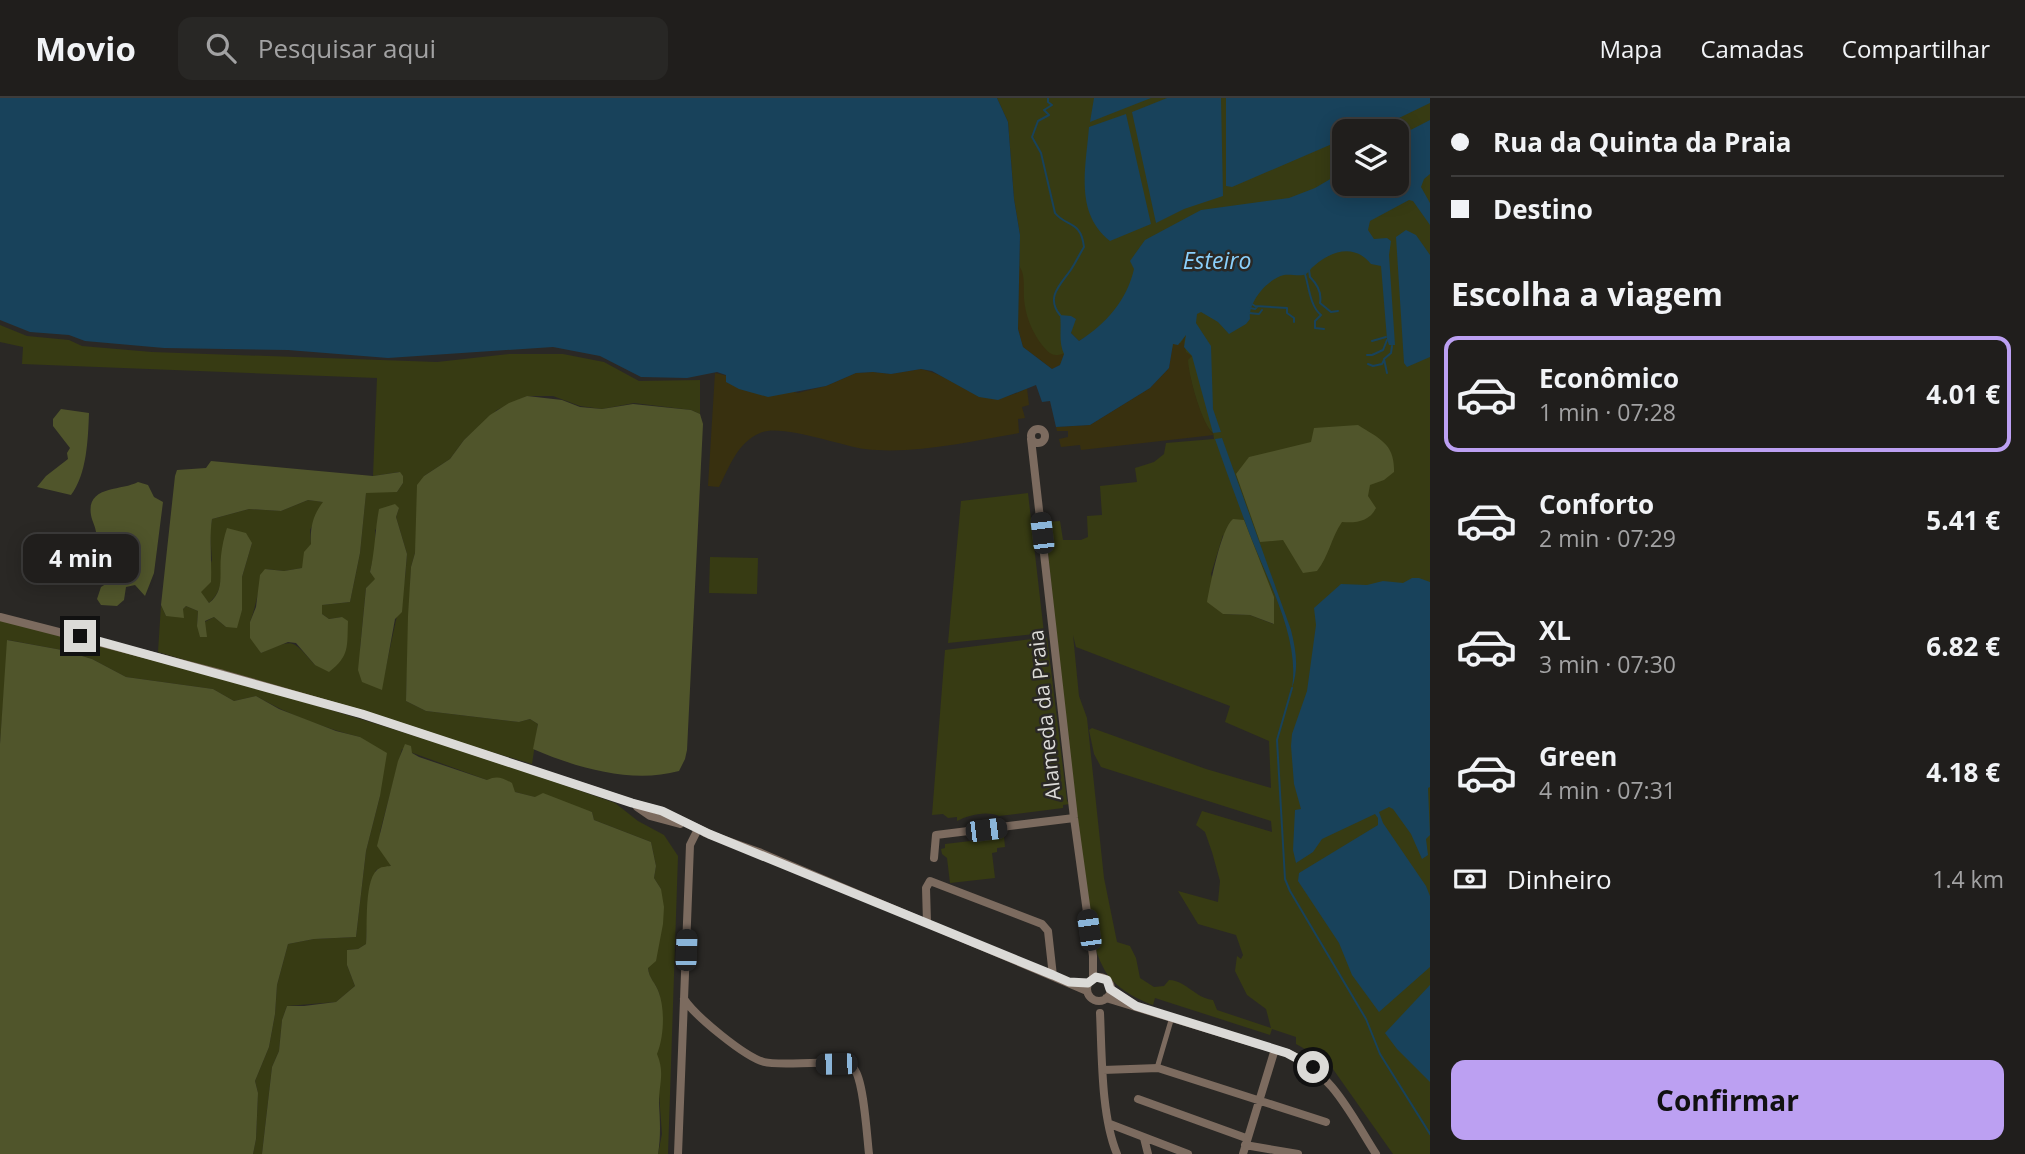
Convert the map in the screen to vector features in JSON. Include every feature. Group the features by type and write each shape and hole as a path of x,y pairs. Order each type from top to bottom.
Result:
{"street":[{"path":"1039,429 1045,435 1042,443 1031,439 1031,432 1039,429"},
{"name":"Alameda da Praia","path":"1031,439 1074,818 1093,959 1092,982 1108,982 1108,993"},
{"name":"Alameda da Praia","path":"1034,466 1034,452 1042,443"},
{"path":"0,617 211,671 362,714 662,811 709,834 1069,982 1092,982 1093,999 1099,1001 1108,993 1136,1006 1275,1049 1300,1059 1325,1077 1376,1154"},
{"path":"632,803 650,816 709,834"},
{"path":"933,858 936,835 1074,818"},
{"path":"678,1154 690,845 697,831"},
{"path":"927,923 926,888 930,881 1042,924 1048,931 1053,975"},
{"path":"684,999 697,1014 748,1055 761,1061 773,1064 836,1064 851,1067 858,1076 869,1154"},
{"path":"1100,1013 1103,1070 1110,1125 1117,1154"},
{"path":"683,1022 690,1015 697,1014"},
{"path":"1157,1068 1172,1016"},
{"path":"1245,1146 1275,1049"},
{"path":"1103,1070 1157,1068 1326,1122"},
{"path":"1138,1099 1245,1146 1298,1154"},
{"path":"1110,1125 1188,1154"},
{"path":"1144,1138 1148,1154"}],"green space":[{"path":"997,98 1430,98 1430,1154 1393,1154 1328,1062 1296,1044 1296,1037 1272,1029 1270,1035 1155,998 1153,1005 1124,990 1112,980 1103,967 1088,911 1045,522 1060,521 1063,540 1081,540 1088,537 1087,516 1102,515 1100,486 1137,482 1135,468 1154,462 1164,454 1166,443 1214,439 1200,411 1187,360 1120,306 1097,330 1079,341 1071,333 1072,325 1061,323 1065,353 1060,365 1018,329 1020,235 1014,199 1008,122","holes":["1223,535 1273,624 1250,615 1223,614 1211,574","1073,635 1076,647 1230,706 1225,722 1269,741 1271,788 1206,769 1092,728 1089,730 1094,754 1101,767 1271,821 1272,832 1202,811 1196,825 1205,832 1212,852 1220,881 1218,902 1178,891 1198,924 1236,935 1243,955 1241,959 1237,956 1235,971 1247,995 1266,1009 1271,1028 1217,1010 1213,1000 1175,981 1169,980 1164,986 1154,987 1140,978 1136,958 1130,946 1117,942 1104,878 1087,718 1079,696"]},
{"path":"0,325 27,336 69,340 82,346 152,352 437,362 509,354 563,354 604,362 639,381 700,380 700,414 691,410 634,403 602,409 580,406 553,396 527,396 497,410 464,440 450,459 424,476 411,567 406,701 426,711 519,722 530,719 538,724 532,764 158,652 161,605 166,616 186,606 198,611 197,626 214,617 226,627 242,610 242,577 252,543 221,559 219,588 209,603 200,592 212,560 212,519 249,509 281,511 308,500 324,502 310,530 311,544 302,568 284,571 266,569 250,622 261,653 280,645 292,644 302,650 315,665 342,617 329,619 322,614 322,605 350,602 360,553 366,492 397,492 403,483 403,476 399,472 373,476 377,378 22,364 23,347 0,342","holes":["399,508 396,517 407,554 405,578 381,690 360,649 366,588 376,579 370,572 376,545 375,530"]},
{"path":"527,396 562,400 580,407 602,409 633,404 691,410 700,414 703,424 687,750 679,771 643,776 586,768 533,749 538,724 530,719 519,722 426,711 406,701 408,616 411,567 415,553 417,485 424,476 450,459 464,440 490,415"},
{"path":"61,409 89,413 83,467 71,495 37,487 46,476 68,459 70,448 53,426 53,419"},
{"path":"1358,425 1385,443 1392,455 1394,472 1384,480 1370,485 1368,496 1376,508 1373,513 1362,521 1342,522 1317,571 1303,573 1283,540 1260,542 1236,474 1249,457 1311,442 1314,428"},
{"path":"211,461 373,476 400,472 403,476 403,483 397,492 366,493 360,553 350,602 322,605 322,614 329,619 342,617 348,621 344,655 329,672 315,665 296,643 288,642 261,653 250,638 250,622 256,607 260,575 265,569 284,571 302,568 304,552 311,544 313,522 323,502 308,500 281,511 249,509 212,519 211,582 201,592 209,603 219,588 221,552 227,528 246,533 252,543 242,577 242,610 237,628 226,627 214,617 205,621 207,637 200,637 197,626 198,611 186,606 183,609 184,618 166,616 161,605 175,476 177,470 206,468"},
{"path":"138,482 148,485 154,497 163,502 154,573 145,596 135,585 126,587 124,600 117,606 101,605 97,599 101,587 122,574 119,555 89,538 96,532 91,505 99,494"},
{"path":"1028,493 1044,633 948,643 961,501"},
{"path":"395,504 399,508 396,517 407,554 402,612 395,619 382,690 362,682 358,670 366,588 375,579 370,572 379,509"},
{"path":"1233,519 1244,520 1274,597 1274,624 1250,615 1223,614 1207,602 1220,545"},
{"path":"710,557 758,558 757,594 709,593"},
{"path":"0,619 233,681 463,751 615,803 638,821 664,835 678,856 668,1154 658,1154 662,1134 656,1054 662,1015 659,993 648,967 661,889 654,878 656,866 651,842 594,820 592,812 515,792 402,749 380,832 391,866 376,870 370,888 366,944 358,949 347,950 347,965 355,986 336,1002 287,1006 282,1020 279,1051 272,1067 262,1154 253,1154 258,1093 255,1081 269,1047 277,985 288,944 314,939 356,937 366,851 380,796 360,737 307,720 256,696 234,701 213,689 126,677 92,659 62,650 8,640 0,744"},
{"path":"1047,637 1067,801 1070,804 1063,805 1063,808 999,816 976,814 957,821 957,817 932,815 945,650"},
{"path":"7,640 62,650 92,659 126,677 213,689 234,701 256,696 279,709 336,731 360,737 387,753 380,796 366,851 356,937 314,939 288,944 277,985 269,1047 255,1081 258,1093 253,1154 0,1154 0,744"},
{"path":"405,744 411,746 412,753 419,757 487,780 503,779 512,783 515,792 535,797 543,793 592,812 594,820 651,842 656,866 654,878 661,889 664,907 656,961 648,968 659,993 663,1015 657,1054 661,1073 658,1154 262,1154 272,1067 279,1051 282,1020 287,1006 336,1002 355,986 347,965 347,950 358,949 366,944 367,903 371,881 380,868 391,866 377,846 398,761"},
{"path":"1004,837 1005,847 997,848 997,852 992,853 995,878 950,883 947,858 941,849 945,848 945,844"}],"sand":[{"path":"1019,266 1023,277 1026,311 1035,335 1051,354 1065,353 1060,365 1052,369 1023,347 1018,329"},
{"path":"1186,334 1184,342 1186,352 1192,356 1188,360 1194,389 1205,421 1214,435 1081,450 1080,445 1061,447 1059,439 1068,437 1068,431 1057,431 1056,427 1090,425 1150,388 1169,368 1173,344 1181,343"},
{"path":"921,369 983,396 996,398 1027,388 1029,405 1022,407 1025,418 1018,419 1019,433 942,446 883,450 854,447 796,433 769,431 752,437 745,443 719,487 708,486 715,373 798,393 826,386 856,373 891,374"}],"water":[{"name":"Esteiro","path":"0,98 997,98 1008,122 1014,199 1020,235 1018,329 1023,347 1052,369 1060,365 1064,354 1060,315 1076,319 1071,333 1079,341 1098,327 1121,301 1134,269 1130,261 1145,240 1201,210 1289,198 1332,178 1332,196 1409,196 1409,131 1430,120 1430,174 1421,187 1430,203 1430,225 1413,201 1409,200 1370,221 1368,230 1374,239 1387,238 1391,241 1389,255 1395,345 1389,345 1387,339 1381,266 1371,264 1364,257 1350,251 1328,256 1304,275 1284,275 1271,281 1255,299 1250,319 1229,334 1218,322 1201,312 1197,314 1196,323 1211,346 1213,409 1221,432 1213,433 1192,356 1184,347 1186,335 1178,345 1173,344 1169,368 1150,388 1090,425 1056,427 1050,401 1042,402 1036,385 998,400 979,397 932,371 921,369 891,374 856,373 826,386 768,397 739,389 726,382 726,375 717,372 687,378 641,377 600,356 553,347 388,358 288,350 164,348 85,341 69,335 30,332 0,320"},
{"path":"1094,98 1151,98 1090,122"},
{"path":"1167,98 1221,98 1223,196 1184,209 1156,223 1132,112"},
{"path":"1226,98 1430,98 1430,103 1397,119 1332,119 1332,144 1232,187 1226,186"},
{"path":"1126,114 1151,224 1110,241 1091,217 1087,203 1085,173 1089,127"},
{"path":"1406,230 1416,235 1430,255 1430,357 1407,367 1404,363 1396,237"},
{"path":"1222,438 1291,630 1296,659 1292,688 1293,669 1287,630 1215,439"},
{"path":"1412,578 1430,582 1430,835 1426,839 1428,855 1422,859 1411,834 1393,809 1389,807 1379,812 1383,823 1430,896 1430,967 1379,1012 1352,975 1339,943 1298,881 1299,873 1378,825 1378,818 1375,814 1322,839 1313,852 1296,863 1293,850 1295,810 1301,809 1294,784 1291,746 1292,734 1307,691 1316,625 1314,608 1341,584 1367,585 1383,581 1403,583"},
{"path":"1430,985 1430,1082 1385,1033"}],"waterway":[{"path":"1048,98 1052,105 1044,110 1049,115 1038,121 1032,137 1041,153 1055,213 1080,232 1084,247 1056,292 1054,303 1060,315"},
{"path":"1309,270 1310,277 1320,292 1320,303 1331,312 1338,311"},
{"path":"1305,274 1312,302 1321,315 1315,321 1315,328 1324,329"},
{"path":"1252,304 1287,308 1287,313 1294,318 1294,322"},
{"path":"1250,308 1257,307"},
{"path":"1249,313 1259,314 1262,310"},
{"path":"1372,341 1386,337"},
{"path":"1367,355 1383,350 1387,340"},
{"path":"1387,373 1384,359 1391,353 1392,346"},
{"path":"1368,364 1382,364 1384,360"},
{"path":"1292,688 1277,740 1285,879 1366,1019 1380,1054 1430,1134"}],"route":[{"path":"80,636 362,714 662,811 709,834 759,852 1069,982 1088,983 1096,977 1103,978 1110,984 1110,989 1136,1006 1287,1053 1313,1067"}]}
